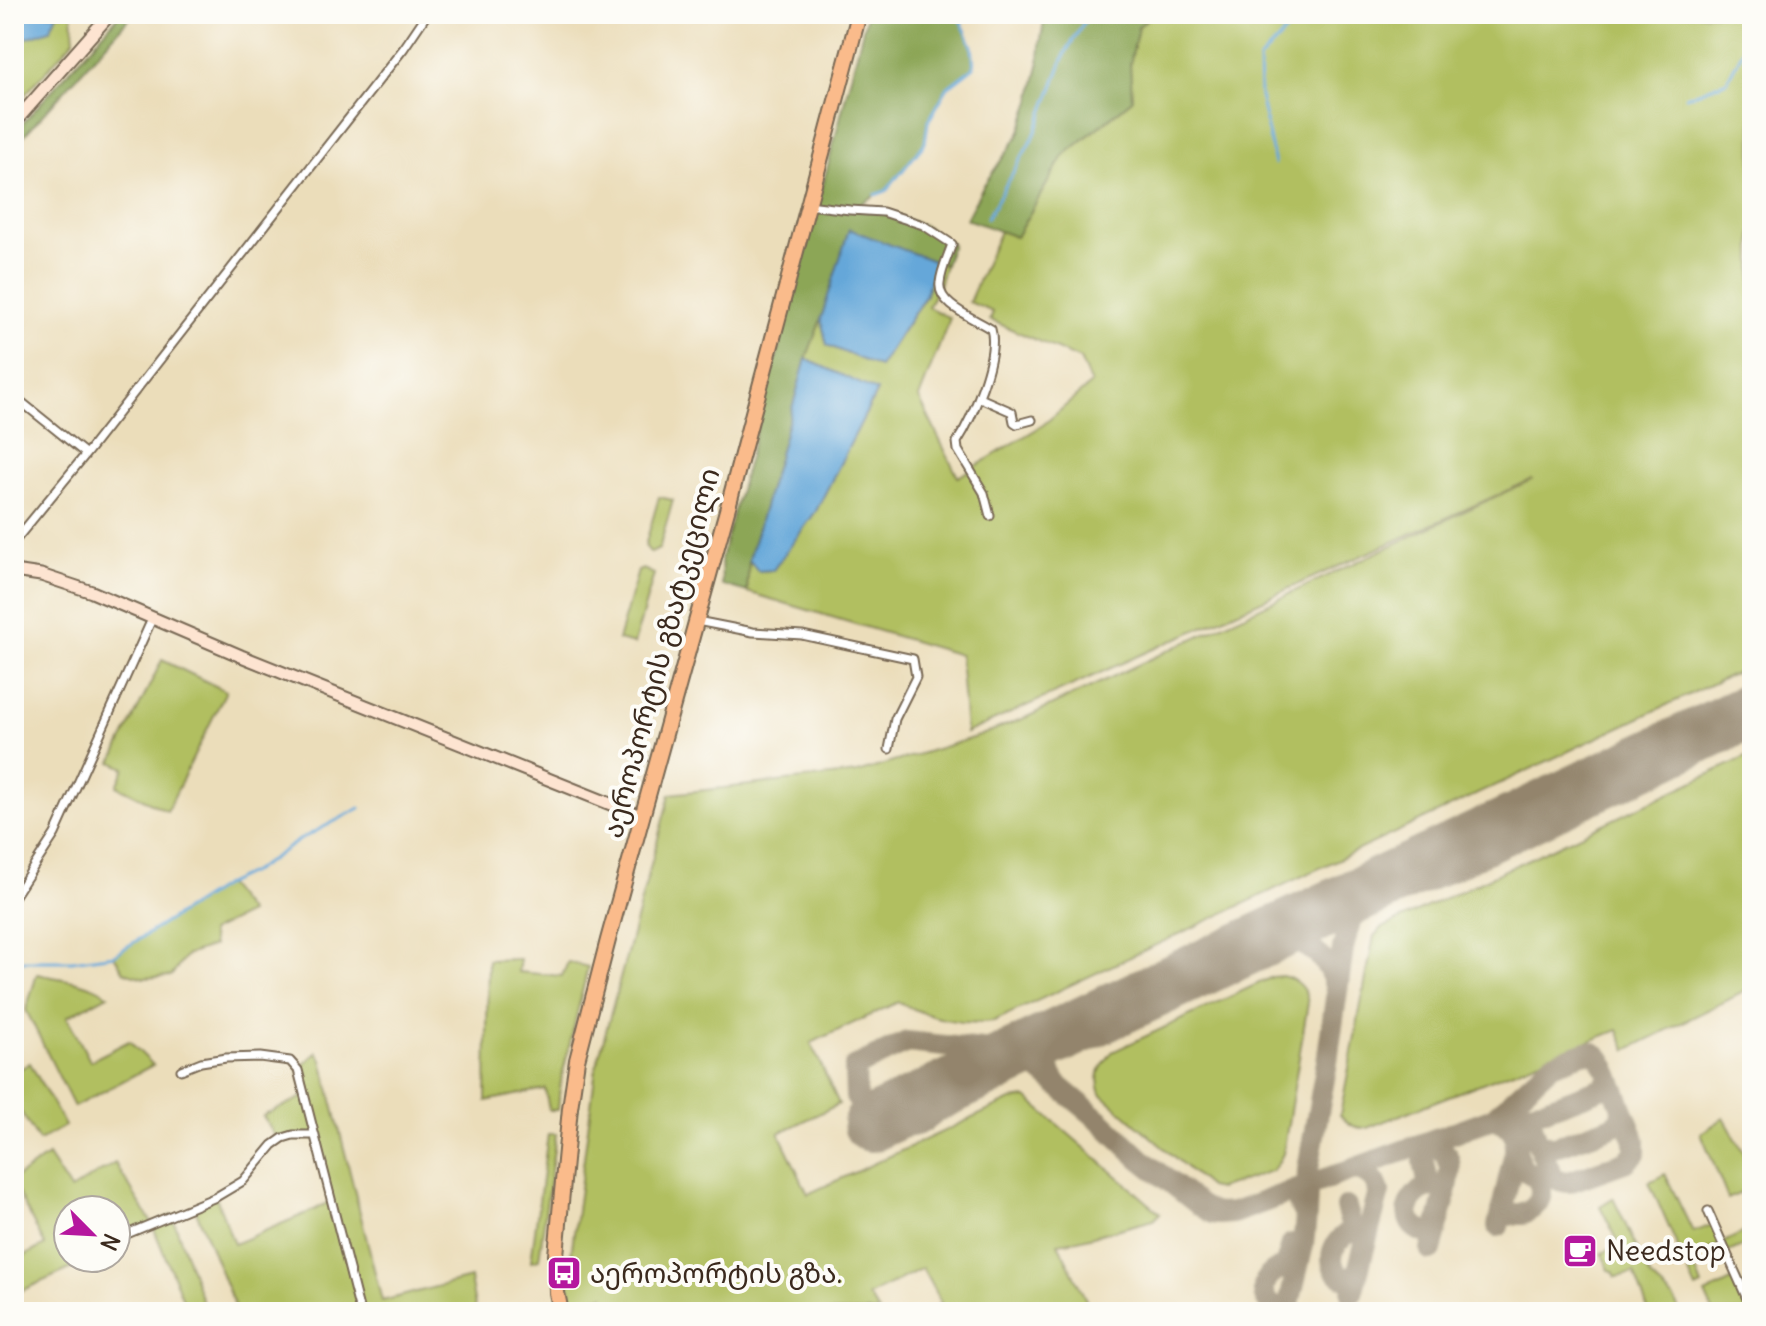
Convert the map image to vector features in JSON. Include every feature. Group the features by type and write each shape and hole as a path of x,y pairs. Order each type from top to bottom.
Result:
{"highway":[{"name":"აეროპორტის გზატკეცილი","path":"561,1312 556,1255 577,1060 859,14"}],"street":[{"path":"14,123 110,14"},
{"path":"14,542 86,454 427,14"},
{"path":"808,205 883,212 923,225 952,244 939,285 944,300 991,329 994,339 980,398 957,442 958,450 984,493 990,516"},
{"path":"14,396 86,454"},
{"path":"980,398 1012,412 1017,424 1032,420"},
{"path":"14,571 41,575 92,592 643,817"},
{"path":"14,897 55,834 152,619"},
{"path":"697,621 753,632 802,635 913,659 916,677 895,719 889,749"},
{"path":"181,1070 201,1062 260,1057 290,1061 298,1070 360,1312"},
{"path":"132,1232 216,1197 243,1181 273,1145 283,1138 315,1135"},
{"path":"1708,1211 1752,1310"}],"green space":[{"path":"57,14 72,14 74,40 14,107 14,42 50,30"},
{"path":"120,14 133,14 14,147 14,133"},
{"path":"867,14 958,14 972,46 974,67 948,87 928,122 925,143 886,191 851,210 883,212 923,225 952,244 945,265 849,230 806,359 749,560 747,592 722,585 721,558 801,270"},
{"path":"1049,14 1153,14 1138,27 1130,64 1132,100 1063,156 1016,237 966,219 983,186 1018,136 1031,101 1044,21"},
{"path":"1153,14 1752,14 1752,665 994,1021 945,1019 898,1002 811,1043 839,1104 779,1133 808,1194 1011,1100 1027,1098 1160,1213 1153,1220 1058,1243 1092,1312 1031,1312 1010,1303 1006,1312 926,1312 941,1303 922,1268 868,1296 879,1312 601,1312 604,1295 570,1304 569,1270 596,1068 670,794 857,773 979,736 1027,717 1533,479 966,733 960,655 747,592 749,560 758,571 773,570 816,511 877,392 806,359 821,319 827,345 879,367 925,297 936,262 945,265 928,307 950,318 919,398 958,477 1043,425 1091,384 1080,359 990,320 993,312 969,302 1000,231 1016,237 1063,156 1132,100 1130,64 1138,27"},
{"path":"659,497 673,500 659,549 651,553 645,546"},
{"path":"643,569 654,574 634,644 618,640 638,571"},
{"path":"162,660 226,691 167,811 117,786 125,768 112,762"},
{"path":"1752,754 1752,988 1627,1050 1618,1030 1367,1128 1352,1125 1340,1115 1374,936 1382,928"},
{"path":"226,884 249,913 210,932 213,946 187,955 171,976 144,978 124,972 114,955"},
{"path":"520,959 518,972 562,976 568,962 588,967 560,1085 558,1110 549,1110 545,1089 486,1101 488,960"},
{"path":"37,974 83,984 108,995 67,1017 90,1061 129,1041 153,1065 74,1107 26,1010"},
{"path":"1282,976 1300,985 1308,1003 1283,1154 1271,1171 1219,1189 1209,1187 1101,1094 1098,1081 1100,1071 1112,1052 1272,977"},
{"path":"317,1052 322,1060 382,1301 470,1278 476,1312 237,1312 194,1206 216,1197 234,1244 332,1200 315,1135 293,1135 278,1142 263,1116 305,1096 298,1070"},
{"path":"30,1063 65,1126 39,1141 14,1101 14,1073"},
{"path":"1724,1118 1744,1153 1752,1149 1752,1203 1747,1190 1728,1199 1701,1133"},
{"path":"548,1134 556,1134 539,1259 531,1261"},
{"path":"48,1156 70,1190 115,1163 152,1223 172,1215 206,1312 188,1312 152,1224 132,1232 132,1194 52,1194 52,1274 59,1274 14,1294 14,1280 18,1277 14,1261 45,1245 14,1186 14,1179"},
{"path":"1665,1174 1693,1232 1714,1224 1722,1243 1691,1258 1702,1286 1696,1289 1649,1182"},
{"path":"1613,1198 1651,1278 1674,1299 1680,1312 1649,1312 1634,1273 1616,1277 1609,1270 1602,1253 1620,1245 1600,1206"},
{"path":"1752,1228 1752,1242 1726,1253 1722,1243"},
{"path":"1737,1278 1752,1312 1713,1312 1705,1294"}],"water":[{"path":"57,14 50,30 14,42 14,15"},
{"path":"849,229 936,262 925,296 879,367 827,345 821,319"},
{"path":"806,359 877,391 816,511 773,570 758,571 749,560"}],"waterway":[{"path":"875,195 886,191 925,143 928,122 948,87 974,67 972,46 958,14"},
{"path":"987,218 1035,134 1066,52 1089,14"},
{"path":"1275,164 1260,96 1259,60 1303,14"},
{"path":"1686,97 1727,81 1752,33"},
{"path":"23,961 72,961 114,955 226,884 254,871 301,839 360,808"}],"taxiway":[{"path":"1306,1217 1308,1169 1343,948 1350,921 1360,903 1370,892 1392,879"},
{"path":"1259,942 1286,939 1308,947 1326,965 1336,990"},
{"path":"1055,1081 1048,1065 1050,1048 1059,1036 1081,1025"},
{"path":"948,1088 932,1116 913,1126 891,1126 875,1119 856,1097 855,1067 907,1042 1020,1054 1101,1121 1141,1159 1199,1205 1219,1214 1233,1213 1493,1118 1546,1109 1602,1088 1609,1075 1635,1141 1635,1153 1627,1161 1569,1182 1560,1181 1545,1160 1530,1119 1519,1114"},
{"path":"1498,1226 1517,1143 1509,1127 1493,1118 1552,1064 1591,1052 1601,1059 1609,1075"},
{"path":"1537,1141 1554,1147 1613,1126 1621,1118 1622,1109"},
{"path":"1425,1143 1443,1151 1450,1168 1431,1250"},
{"path":"1501,1211 1521,1214 1536,1205 1540,1198 1539,1183 1522,1169 1515,1147"},
{"path":"1424,1162 1429,1187 1413,1199 1408,1214 1416,1228 1435,1233"},
{"path":"1352,1293 1379,1192 1370,1177 1354,1168"},
{"path":"1287,1312 1303,1245 1306,1217 1299,1204"},
{"path":"1346,1207 1353,1231 1337,1243 1332,1259 1338,1273 1356,1279"},
{"path":"1287,1309 1270,1304 1264,1290 1269,1276 1285,1268 1292,1244"}],"runway":[{"path":"871,1124 1752,710"}],"place":[{"name":"Needstop","path":"1580,1251"},
{"name":"აეროპორტის გზა.","path":"564,1273"}]}
